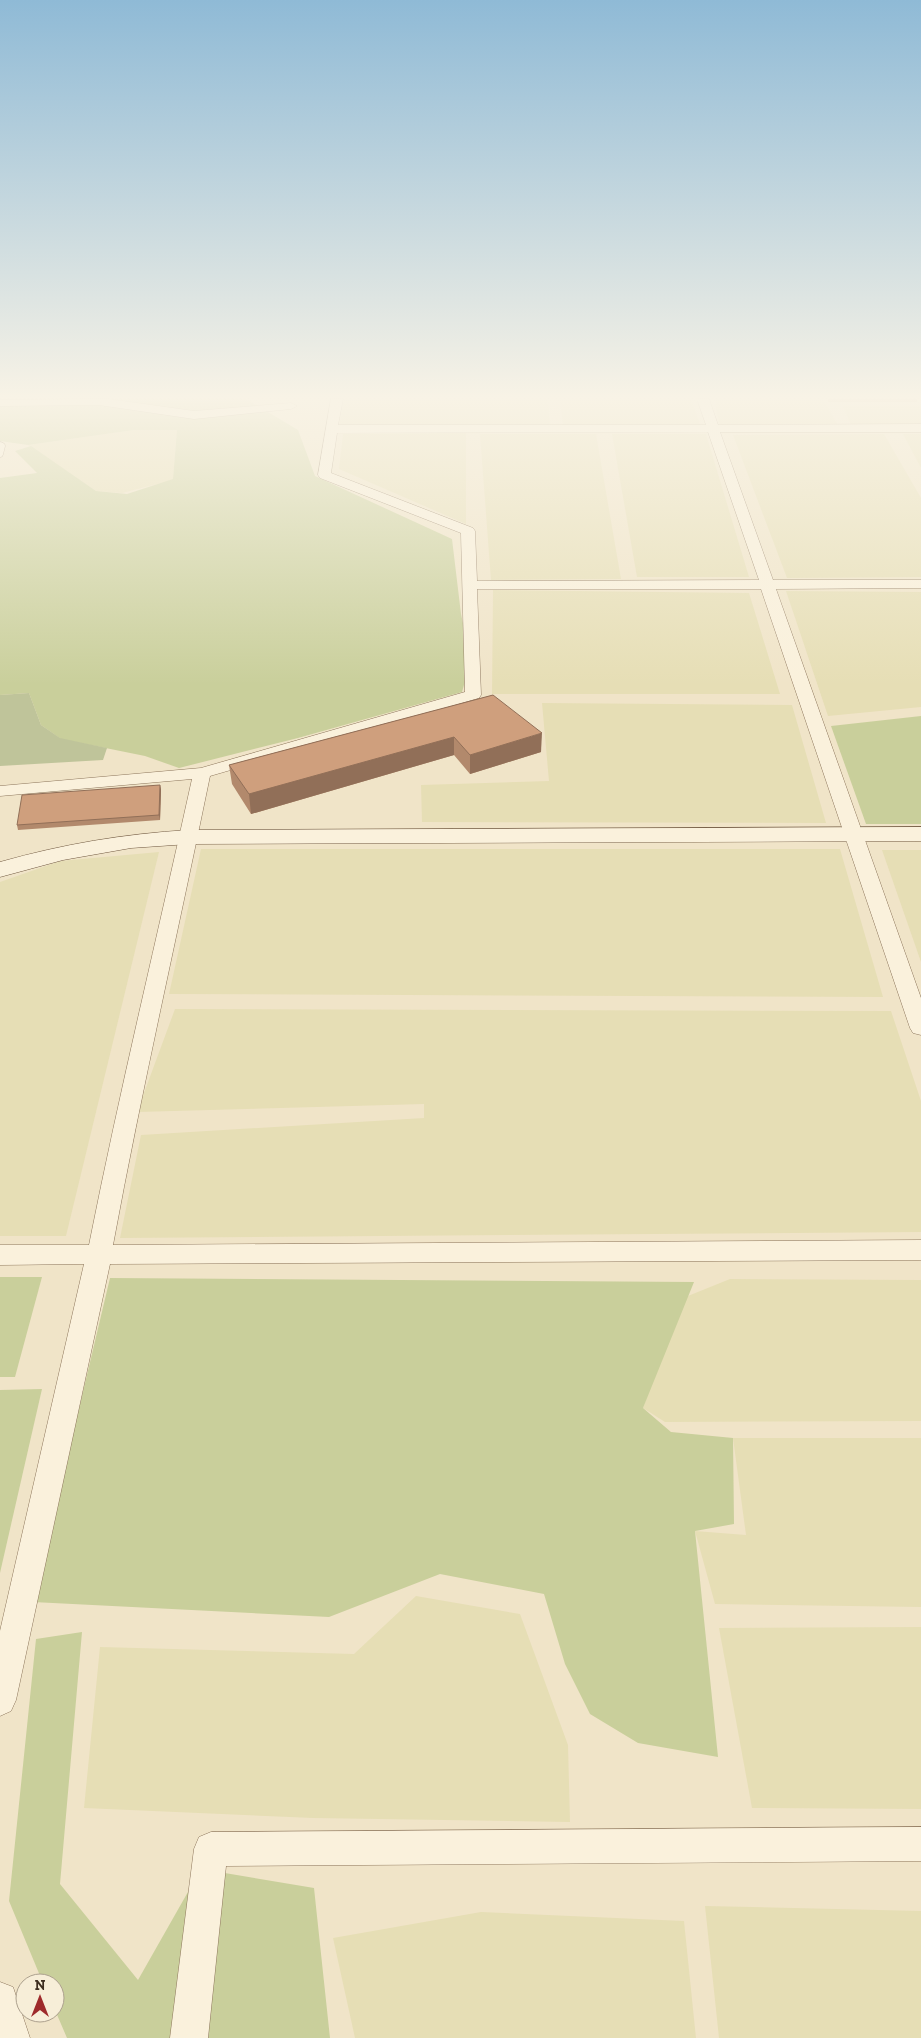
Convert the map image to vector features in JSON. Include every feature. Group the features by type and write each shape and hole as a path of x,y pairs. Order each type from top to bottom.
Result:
{"street":[{"path":"0,791 202,773 473,695 468,531 373,494"},
{"path":"736,494 921,1028"},
{"path":"470,585 921,584"},
{"path":"0,1700 99,1255 126,1115 202,773"},
{"path":"0,870 60,853 131,841 189,837 921,834"},
{"path":"0,1255 921,1250"},
{"path":"189,2038 211,1848 921,1844"},
{"path":"0,2000 11,2038"}],"shaded area":[{"path":"397,494 466,494 466,524"},
{"path":"485,494 606,494 621,579 491,580"},
{"path":"623,494 724,494 749,577 637,577"},
{"path":"755,494 919,494 921,498 921,577 787,578"},
{"path":"493,590 749,593 780,694 492,694"},
{"path":"786,591 921,592 921,707 828,716"},
{"path":"542,703 792,705 826,823 422,822 421,785 549,781"},
{"path":"201,849 840,849 883,997 169,994"},
{"path":"882,850 921,850 921,962"},
{"path":"159,852 66,1236 0,1236 0,882 60,861"},
{"path":"175,1009 891,1011 921,1101 921,1232 120,1238 141,1135 424,1118 424,1104 137,1112"},
{"path":"730,1279 921,1280 921,1421 665,1422 643,1408 683,1298"},
{"path":"733,1438 921,1438 921,1607 715,1604 695,1531 746,1535"},
{"path":"416,1596 520,1614 568,1745 570,1822 313,1818 84,1808 100,1647 354,1654"},
{"path":"921,1627 921,1809 752,1808 719,1628"},
{"path":"705,1906 921,1911 921,2038 719,2038"},
{"path":"481,1912 684,1921 696,2038 355,2038 333,1938"}],"green space":[{"path":"0,494 354,494 452,539 461,614 471,660 462,692 298,738 179,768 145,756 61,739 41,725 29,693 0,695"},
{"path":"29,693 41,725 60,738 107,748 103,760 0,766 0,695"},
{"path":"921,716 921,824 866,824 831,726"},
{"path":"0,1277 42,1277 15,1377 0,1377"},
{"path":"110,1278 694,1282 643,1408 671,1432 733,1438 734,1524 695,1531 718,1757 638,1743 590,1714 565,1664 544,1594 440,1574 329,1617 33,1602"},
{"path":"42,1389 0,1573 0,1390"},
{"path":"82,1632 60,1884 138,1980 201,1869 314,1888 330,2038 67,2038 61,2023 65,2023 65,1973 39,1973 9,1901 36,1639"}],"building":[{"path":"493,695 542,733 470,755 454,737 249,794 229,765"},
{"path":"160,785 159,815 17,825 22,795"}]}
